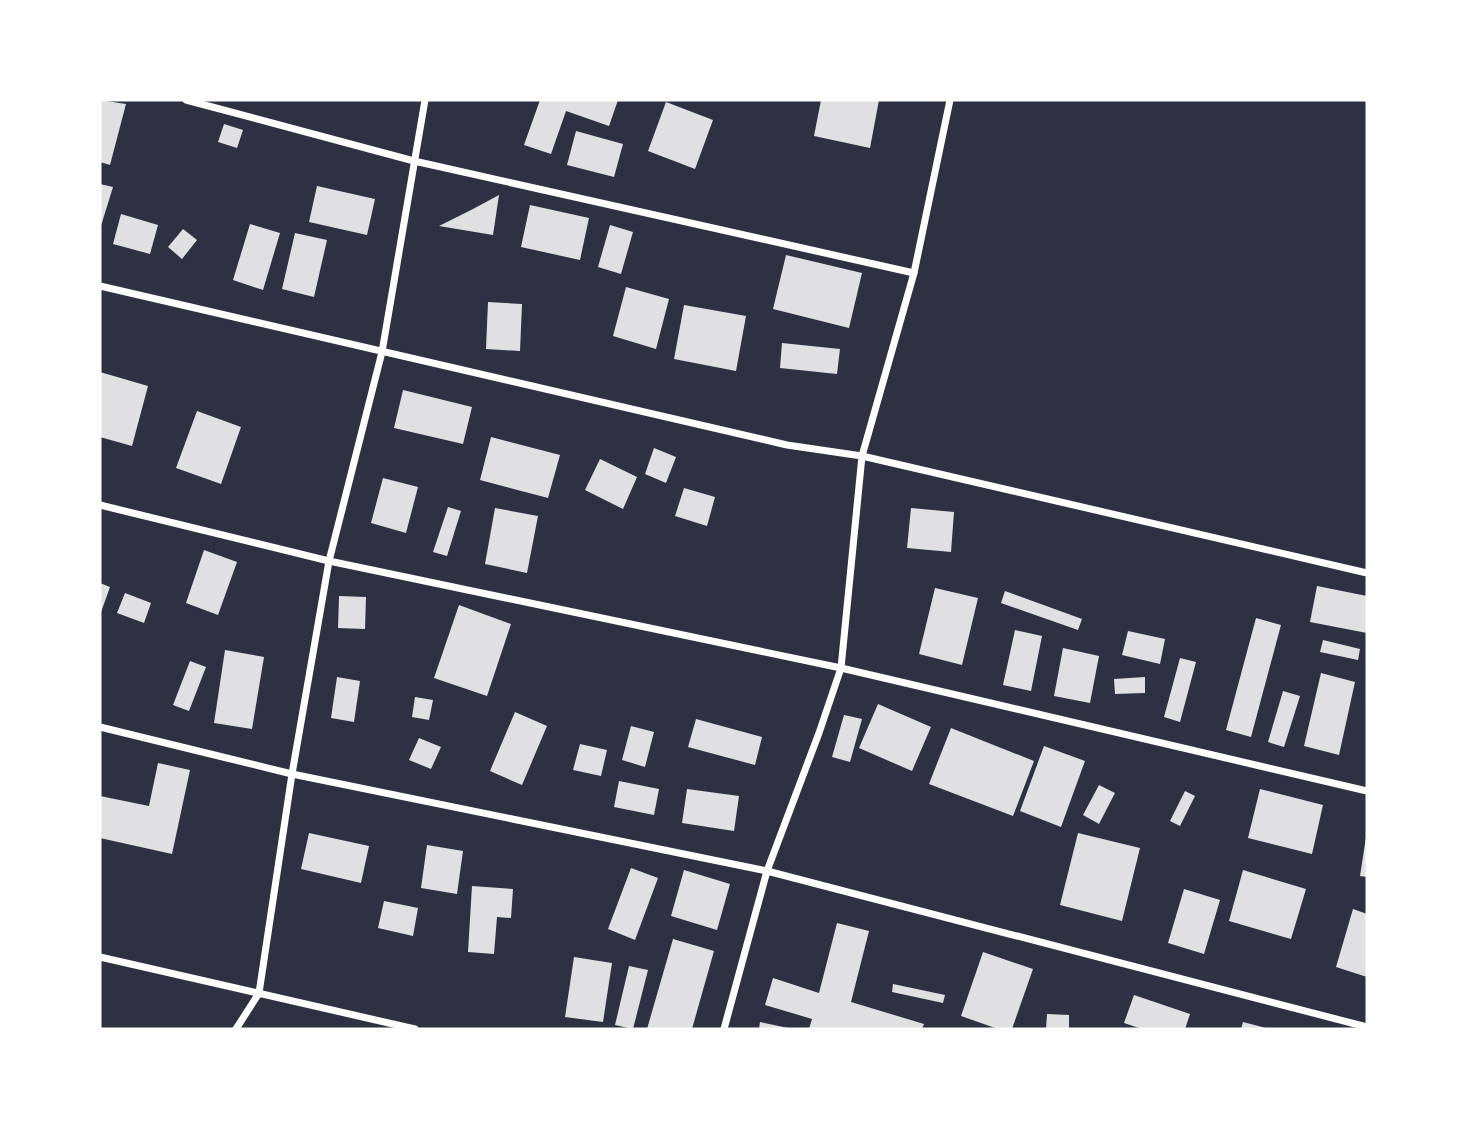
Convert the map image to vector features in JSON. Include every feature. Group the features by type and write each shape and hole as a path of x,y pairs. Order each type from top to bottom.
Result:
{"street":[{"path":"186,100 414,161 914,273"},
{"path":"236,1029 260,993 292,774 329,561 382,352 425,100"},
{"path":"724,1029 767,871 841,668 862,456 914,273 950,100"},
{"path":"100,286 787,445 862,456 1367,573"},
{"path":"100,505 329,561 841,668 1367,791"},
{"path":"100,727 292,774 767,871 1367,1027"},
{"path":"100,957 415,1029"}],"building":[{"path":"100,100 126,104 110,165 100,162"},
{"path":"540,100 618,100 609,126 566,111 551,154 524,145"},
{"path":"821,100 879,100 870,148 814,136"},
{"path":"666,102 713,120 695,169 648,151"},
{"path":"224,124 243,130 237,148 218,142"},
{"path":"576,131 623,144 614,177 567,165"},
{"path":"100,184 113,187 100,229"},
{"path":"317,186 375,199 367,235 309,222"},
{"path":"499,195 493,235 439,226 473,209"},
{"path":"530,205 589,218 580,260 521,247"},
{"path":"121,214 158,225 150,254 113,244"},
{"path":"250,224 280,233 263,290 233,280"},
{"path":"610,225 633,232 621,274 598,267"},
{"path":"183,229 197,240 182,259 168,247"},
{"path":"295,233 327,240 314,297 282,289"},
{"path":"786,255 862,273 849,328 773,309"},
{"path":"626,287 669,299 656,349 613,336"},
{"path":"488,302 522,304 520,351 486,349"},
{"path":"684,305 746,316 736,371 674,359"},
{"path":"782,343 840,349 837,374 780,368"},
{"path":"100,372 148,386 132,446 100,437"},
{"path":"403,390 472,407 463,444 394,428"},
{"path":"197,411 241,427 221,484 176,468"},
{"path":"491,437 560,455 548,498 480,480"},
{"path":"654,448 676,457 666,483 645,474"},
{"path":"600,459 637,477 623,509 585,490"},
{"path":"383,478 418,487 406,533 371,523"},
{"path":"684,488 715,497 707,526 675,516"},
{"path":"448,507 461,511 447,556 433,552"},
{"path":"495,508 538,516 527,573 485,564"},
{"path":"911,508 954,512 951,552 907,548"},
{"path":"204,550 237,562 218,615 186,603"},
{"path":"100,583 110,587 100,615"},
{"path":"1317,586 1367,596 1367,633 1310,622"},
{"path":"935,588 978,598 962,665 919,654"},
{"path":"1005,591 1082,619 1078,630 1001,603"},
{"path":"125,593 151,603 144,623 117,613"},
{"path":"339,596 366,597 365,629 338,628"},
{"path":"459,605 511,624 487,696 434,678"},
{"path":"1256,618 1281,625 1251,737 1226,730"},
{"path":"1015,630 1042,636 1031,691 1003,685"},
{"path":"1128,631 1165,639 1160,664 1122,655"},
{"path":"1323,640 1360,649 1358,660 1320,652"},
{"path":"1063,648 1099,656 1090,703 1054,696"},
{"path":"225,650 264,657 252,729 214,723"},
{"path":"1180,658 1196,662 1180,722 1164,717"},
{"path":"190,661 206,667 189,711 173,705"},
{"path":"1321,673 1355,682 1339,755 1304,746"},
{"path":"337,677 360,681 354,722 331,718"},
{"path":"1145,677 1145,693 1115,694 1114,679"},
{"path":"1283,691 1300,696 1284,747 1268,742"},
{"path":"415,697 433,700 429,720 412,717"},
{"path":"878,704 931,727 912,771 859,748"},
{"path":"515,712 547,726 522,785 490,771"},
{"path":"844,715 862,719 850,762 832,757"},
{"path":"696,719 762,737 755,765 688,747"},
{"path":"631,726 654,732 645,767 622,760"},
{"path":"951,728 1034,761 1013,816 929,784"},
{"path":"419,738 441,747 431,769 409,760"},
{"path":"580,744 607,750 601,776 573,770"},
{"path":"1044,746 1085,761 1061,827 1020,811"},
{"path":"158,763 190,770 172,854 100,838 100,796 149,806"},
{"path":"619,781 659,789 654,815 614,807"},
{"path":"1099,785 1115,793 1099,824 1083,815"},
{"path":"687,789 739,796 734,831 682,823"},
{"path":"1260,789 1323,805 1312,854 1248,838"},
{"path":"1185,791 1195,796 1180,826 1170,821"},
{"path":"309,833 369,846 361,883 301,869"},
{"path":"1078,833 1140,848 1122,921 1060,905"},
{"path":"1367,837 1367,877 1360,876"},
{"path":"427,845 463,851 457,894 421,888"},
{"path":"631,868 658,878 635,940 608,929"},
{"path":"684,870 730,884 717,930 671,916"},
{"path":"1243,870 1306,889 1291,939 1229,921"},
{"path":"472,886 513,889 511,918 497,917 494,954 468,952"},
{"path":"1184,889 1220,900 1204,954 1168,943"},
{"path":"384,901 418,908 413,936 378,928"},
{"path":"1353,909 1367,914 1367,977 1336,967"},
{"path":"837,923 869,931 851,1002 924,1024 922,1029 809,1029 812,1019 765,1005 773,978 819,993"},
{"path":"673,939 714,951 692,1029 647,1029"},
{"path":"983,952 1033,969 1012,1029 998,1029 961,1016"},
{"path":"574,957 612,963 603,1022 565,1017"},
{"path":"629,966 648,970 633,1029 615,1025"},
{"path":"893,984 945,995 943,1003 892,992"},
{"path":"1134,995 1190,1014 1185,1029 1142,1029 1124,1023"},
{"path":"1047,1014 1069,1015 1069,1029 1046,1029"},
{"path":"760,1022 788,1028 788,1029 759,1029"},
{"path":"1243,1022 1266,1028 1266,1029 1241,1029"}]}
